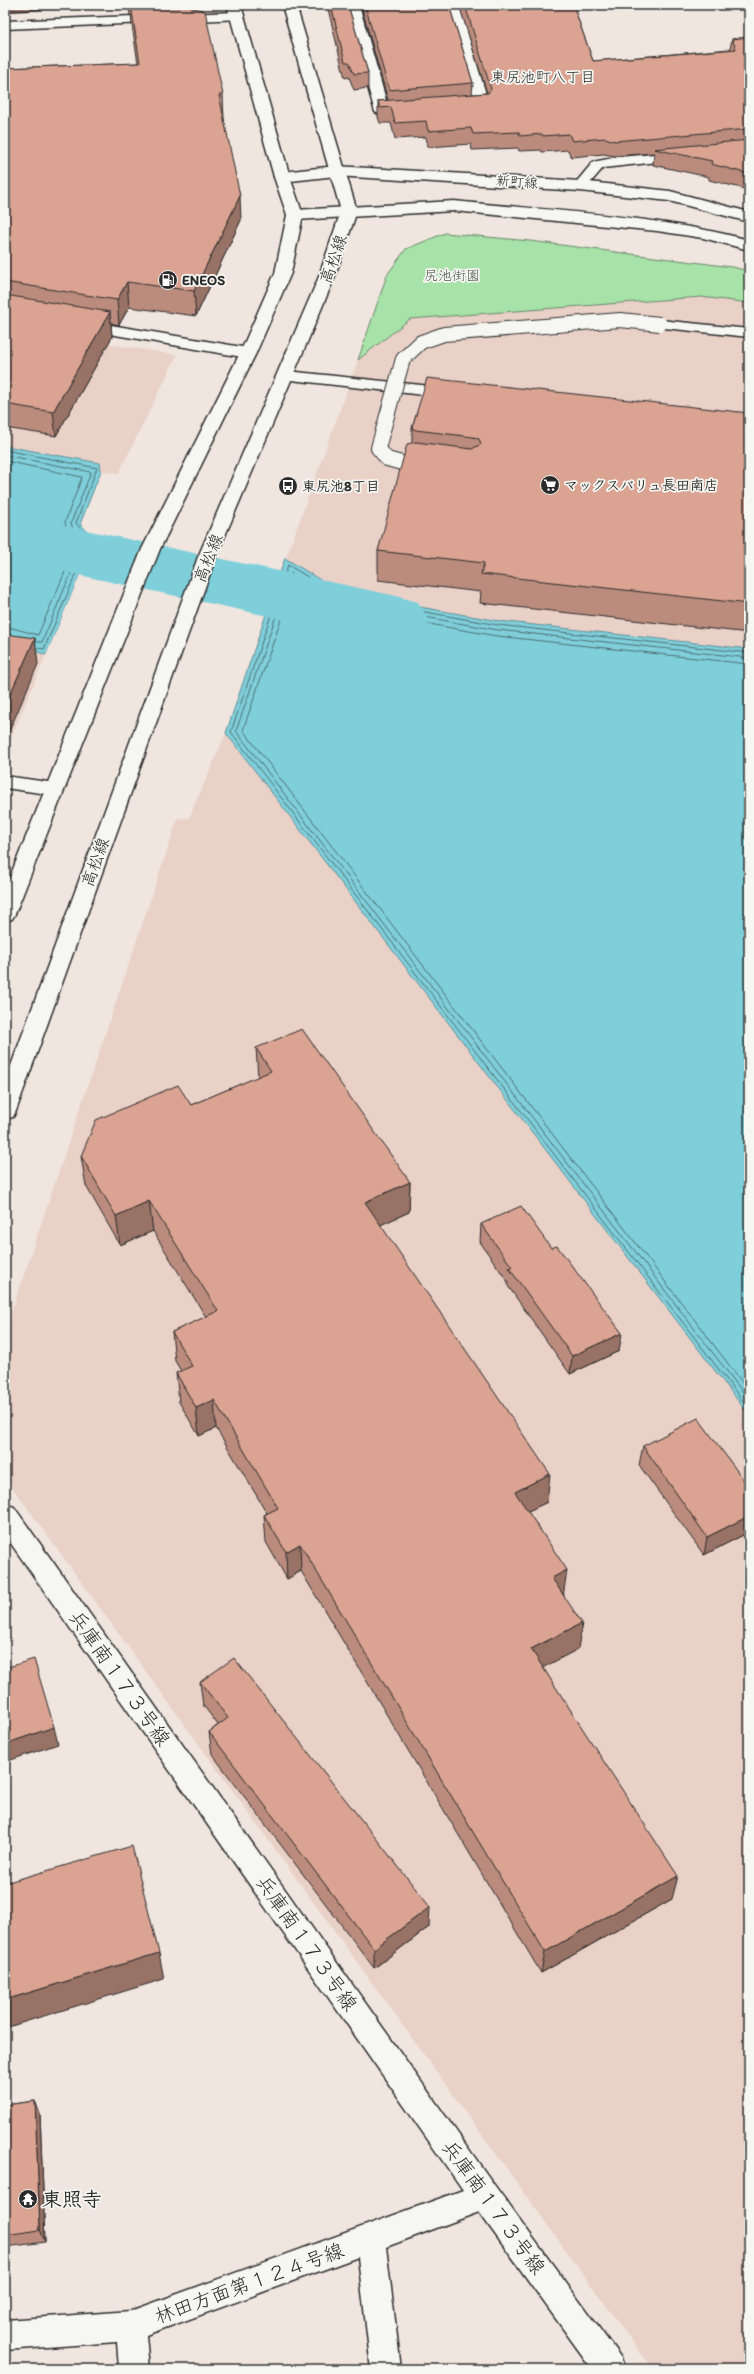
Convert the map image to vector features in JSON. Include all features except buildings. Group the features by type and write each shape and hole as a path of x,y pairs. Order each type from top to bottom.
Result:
{"main road":[{"name":"高松線","path":"5,1111 160,682 207,557 287,376 326,279 349,212 289,5"},
{"path":"352,5 382,112 413,110"},
{"path":"452,5 482,104 452,106"},
{"path":"5,25 236,10 282,177 296,215 283,274 248,353 151,549 5,914"},
{"name":"新町線","path":"282,177 336,171 580,186 670,196 749,217"},
{"name":"新町線","path":"296,215 454,206 657,226 704,233 749,245"},
{"path":"68,323 248,353"},
{"name":"兵庫南１７３号線","path":"5,1515 485,2196 610,2369"},
{"name":"林田方面第１２４号線","path":"5,2335 131,2326 485,2196"},
{"path":"370,2238 386,2369"},
{"path":"131,2326 134,2369"}],"lane":[{"path":"580,186 598,165 618,161 695,154"},
{"path":"417,466 387,459 378,448 403,359 410,349 421,341 444,334 620,320 749,333"},
{"path":"287,376 461,394"},
{"path":"5,782 55,789"}],"shaded area":[{"path":"701,297 749,303 749,649 499,621 341,593 286,558 358,360 410,319"},
{"path":"5,327 177,355 119,473 101,471 100,463 5,446"},
{"path":"5,640 46,655 5,752"},
{"path":"226,733 749,1415 749,2369 652,2369 5,1477 5,1331 178,818 189,818"}],"green space":[{"name":"尻池街園","path":"445,233 530,241 732,267 749,271 749,303 701,297 410,319 358,360 387,275 406,249"}],"water":[{"path":"5,446 100,463 101,471 80,524 95,539 46,655 5,640"},
{"path":"285,558 341,593 499,621 749,649 749,1415 226,733"}],"pier":[{"path":"95,539 97,539 48,656 46,655"}],"waterway":[{"path":"5,536 392,619"}],"place":[{"name":"ENEOS","path":"168,280"},
{"name":"マックスバリュ長田南店","path":"550,485"},
{"name":"東尻池8丁目","path":"288,486"},
{"name":"東照寺","path":"28,2199"}],"district":[{"name":"東尻池町八丁目","path":"543,77"}]}
